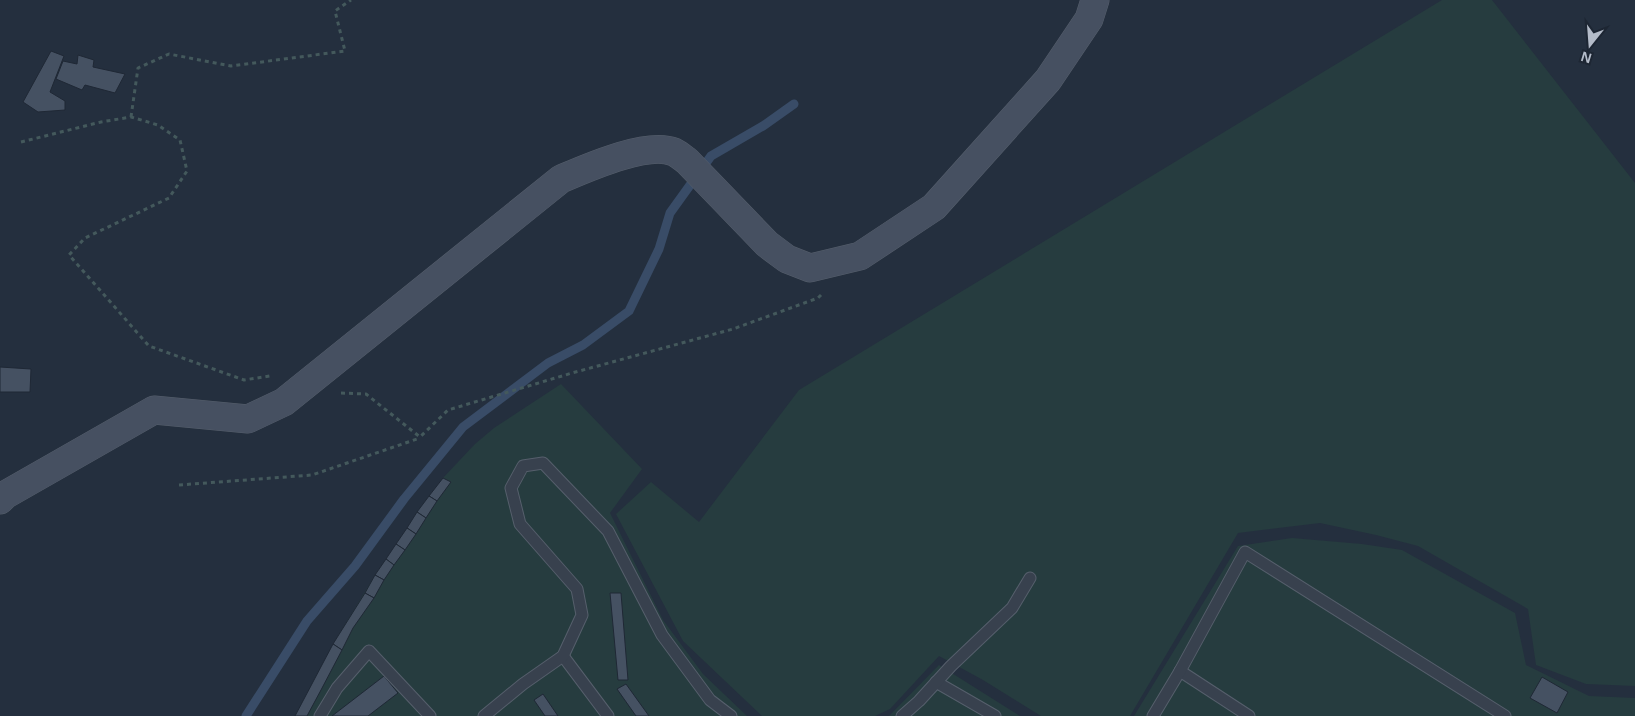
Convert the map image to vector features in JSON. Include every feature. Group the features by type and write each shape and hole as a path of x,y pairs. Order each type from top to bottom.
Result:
{"main road":[{"path":"0,500 5,495 154,410 248,418 284,402 561,179 610,158 658,149 673,152 687,161 767,244 786,259 810,268 860,256 934,207 1048,80 1089,19 1095,0"}],"lane":[{"path":"484,716 523,684 563,656 582,615 577,589 520,524 510,488 524,466 543,463 608,531 662,635 710,700 732,716"},
{"path":"1153,716 1180,671 1245,552 1505,716"},
{"path":"902,716 1012,608 1030,578"},
{"path":"320,716 337,688 369,651 430,716"},
{"path":"563,656 608,716"},
{"path":"1180,671 1249,716"},
{"path":"936,682 995,716"}],"path":[{"path":"131,117 138,68 169,54 231,66 345,51 335,11 351,0"},
{"path":"21,142 102,122 131,117 158,125 180,140 187,171 169,198 85,238 69,255 149,346 244,380 280,375 299,390 366,394 420,437"},
{"path":"179,485 312,475 420,437 448,410 572,373 733,329 818,298 825,291"}],"green space":[{"path":"1442,0 1492,0 1635,183 1635,686 1586,684 1536,665 1528,609 1418,546 1320,523 1238,533 1130,716 1041,716 983,680 939,656 890,709 875,716 762,716 683,641 616,514 651,482 699,522 799,390"},
{"path":"561,384 642,469 610,513 663,620 703,674 747,716 295,716 333,644 375,575 443,478 475,444 494,428"},
{"path":"1292,538 1362,544 1402,550 1515,613 1526,665 1589,696 1635,698 1635,716 1134,716 1238,546"},
{"path":"939,665 1020,716 889,716"}],"building":[{"path":"51,51 64,56 50,92 65,101 65,110 38,112 23,102"},
{"path":"78,55 94,60 93,67 125,74 115,93 85,85 82,90 56,79 63,61 77,64"},
{"path":"0,367 31,369 30,392 0,392"},
{"path":"443,478 451,482 437,501 429,496"},
{"path":"429,496 437,501 426,518 417,512"},
{"path":"417,512 426,518 416,534 407,528"},
{"path":"407,528 416,534 405,550 396,544"},
{"path":"396,544 405,550 394,565 386,559"},
{"path":"386,559 394,565 384,580 375,575"},
{"path":"375,575 384,580 374,598 365,593"},
{"path":"365,593 374,598 353,628 342,650 333,644"},
{"path":"610,593 621,593 628,680 618,680"},
{"path":"333,644 342,650 321,690 307,716 295,716"},
{"path":"384,676 398,693 368,716 332,716"},
{"path":"1542,677 1568,692 1557,713 1530,698"},
{"path":"626,684 649,716 636,716 617,689"},
{"path":"543,694 558,716 545,716 534,700"}],"waterway":[{"path":"246,716 307,621 355,566 404,499 463,427 548,363 583,345 629,311 659,249 670,213 711,156 763,126 794,104"}]}
